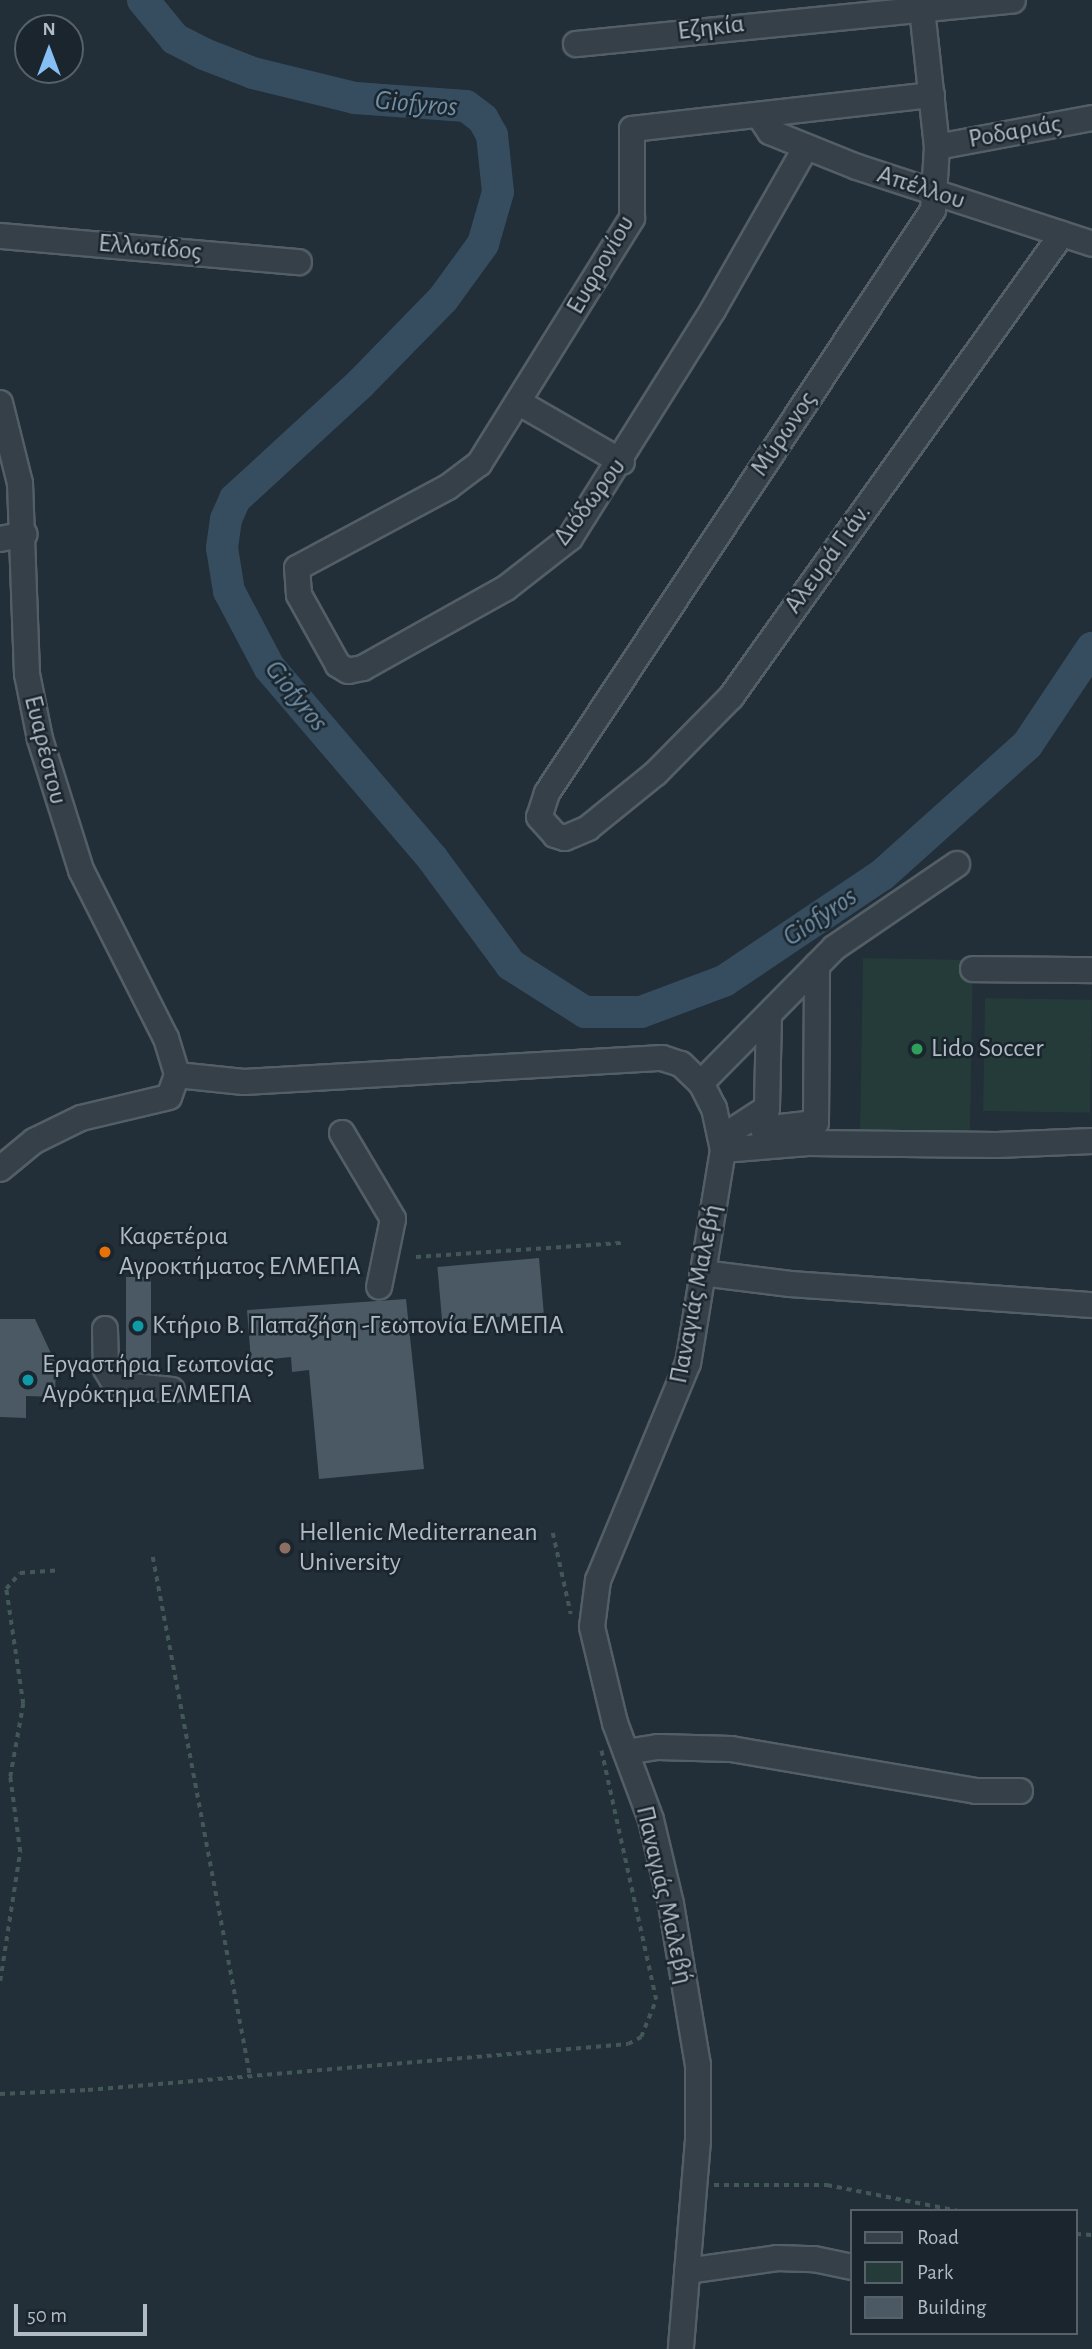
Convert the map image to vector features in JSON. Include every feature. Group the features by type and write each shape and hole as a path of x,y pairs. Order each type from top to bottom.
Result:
{"street":[{"name":"Εζηκία","path":"576,44 921,3 1013,0"},
{"name":"Μύρωνος","path":"555,835 539,817 547,793 925,226 937,193 937,147 921,3"},
{"name":"Ευφρονίου","path":"295,573 310,558 473,471 632,218 632,129 760,117 932,95"},
{"name":"Απέλλου","path":"760,117 770,132 806,147 1092,243"},
{"name":"Ροδαριάς","path":"937,147 1092,118"},
{"name":"Διόδωρου","path":"295,573 302,601 333,659 345,670 358,671 506,588 539,564 570,538 622,461 806,147"},
{"name":"Αλευρά Γιάν.","path":"555,835 565,838 589,828 656,773 731,697 1062,234"},
{"name":"Ελλωτίδος","path":"0,236 299,262"},
{"path":"518,402 622,461"},
{"name":"Ευαρέστου","path":"0,403 17,467 25,534 26,674 54,790 81,870 166,1038 177,1075"},
{"path":"0,539 25,534"},
{"path":"701,1083 834,948 957,864"},
{"path":"769,1015 767,1108 763,1129 816,1123 817,965"},
{"path":"973,969 1092,970"},
{"name":"Παναγιάς Μαλεβή","path":"177,1075 244,1082 662,1058 681,1064 701,1083 715,1108 722,1144 688,1363 598,1580 592,1627 595,1647 625,1752 651,1820 671,1904 698,2065 694,2184 681,2349"},
{"path":"0,1169 34,1141 81,1118 169,1097 177,1075"},
{"path":"722,1144 767,1108"},
{"path":"342,1133 393,1219 379,1287"},
{"path":"722,1144 997,1145 1092,1140"},
{"path":"702,1273 790,1284 1092,1305"},
{"path":"105,1329 106,1369 112,1379 122,1385 172,1390"},
{"path":"625,1752 658,1747 731,1749 976,1791 1020,1791"},
{"path":"687,2271 777,2258 814,2259 850,2267"}],"path":[{"path":"416,1257 624,1243"},
{"path":"553,1533 574,1626"},
{"path":"153,1558 251,2076"},
{"path":"0,1981 20,1852 10,1777 23,1703 6,1589 20,1573 59,1570"},
{"path":"0,2094 628,2044 641,2037 656,2000 600,1746"},
{"path":"694,2184 827,2185 948,2209"}],"green space":[{"name":"Lido Soccer","path":"863,958 973,960 970,1131 860,1129"},
{"path":"985,998 1092,1000 1090,1113 983,1111"}],"building":[{"path":"539,1258 544,1313 442,1322 437,1267"},
{"name":"Κτήριο Β. Παπαζήση -Γεωπονία ΕΛΜΕΠΑ","path":"126,1277 151,1277 151,1369 126,1369"},
{"path":"406,1299 424,1469 319,1479 309,1370 292,1372 291,1357 251,1361 247,1310"},
{"name":"Εργαστήρια Γεωπονίας Αγρόκτημα ΕΛΜΕΠΑ","path":"0,1319 35,1319 56,1364 55,1397 26,1396 26,1418 0,1417"}],"waterway":[{"name":"Giofyros","path":"143,0 175,39 204,54 253,73 355,98 466,106 483,119 492,135 498,192 483,244 443,299 360,384 235,499 226,519 222,548 229,591 269,667 432,858 511,965 585,1012 641,1012 724,981 882,875 1027,745 1092,648"}],"place":[{"name":"Lido Soccer","path":"917,1049"},
{"name":"Καφετέρια Αγροκτήματος ΕΛΜΕΠΑ","path":"105,1252"},
{"name":"Κτήριο Β. Παπαζήση -Γεωπονία ΕΛΜΕΠΑ","path":"138,1326"},
{"name":"Εργαστήρια Γεωπονίας Αγρόκτημα ΕΛΜΕΠΑ","path":"28,1380"},
{"name":"Hellenic Mediterranean University","path":"285,1548"}]}
